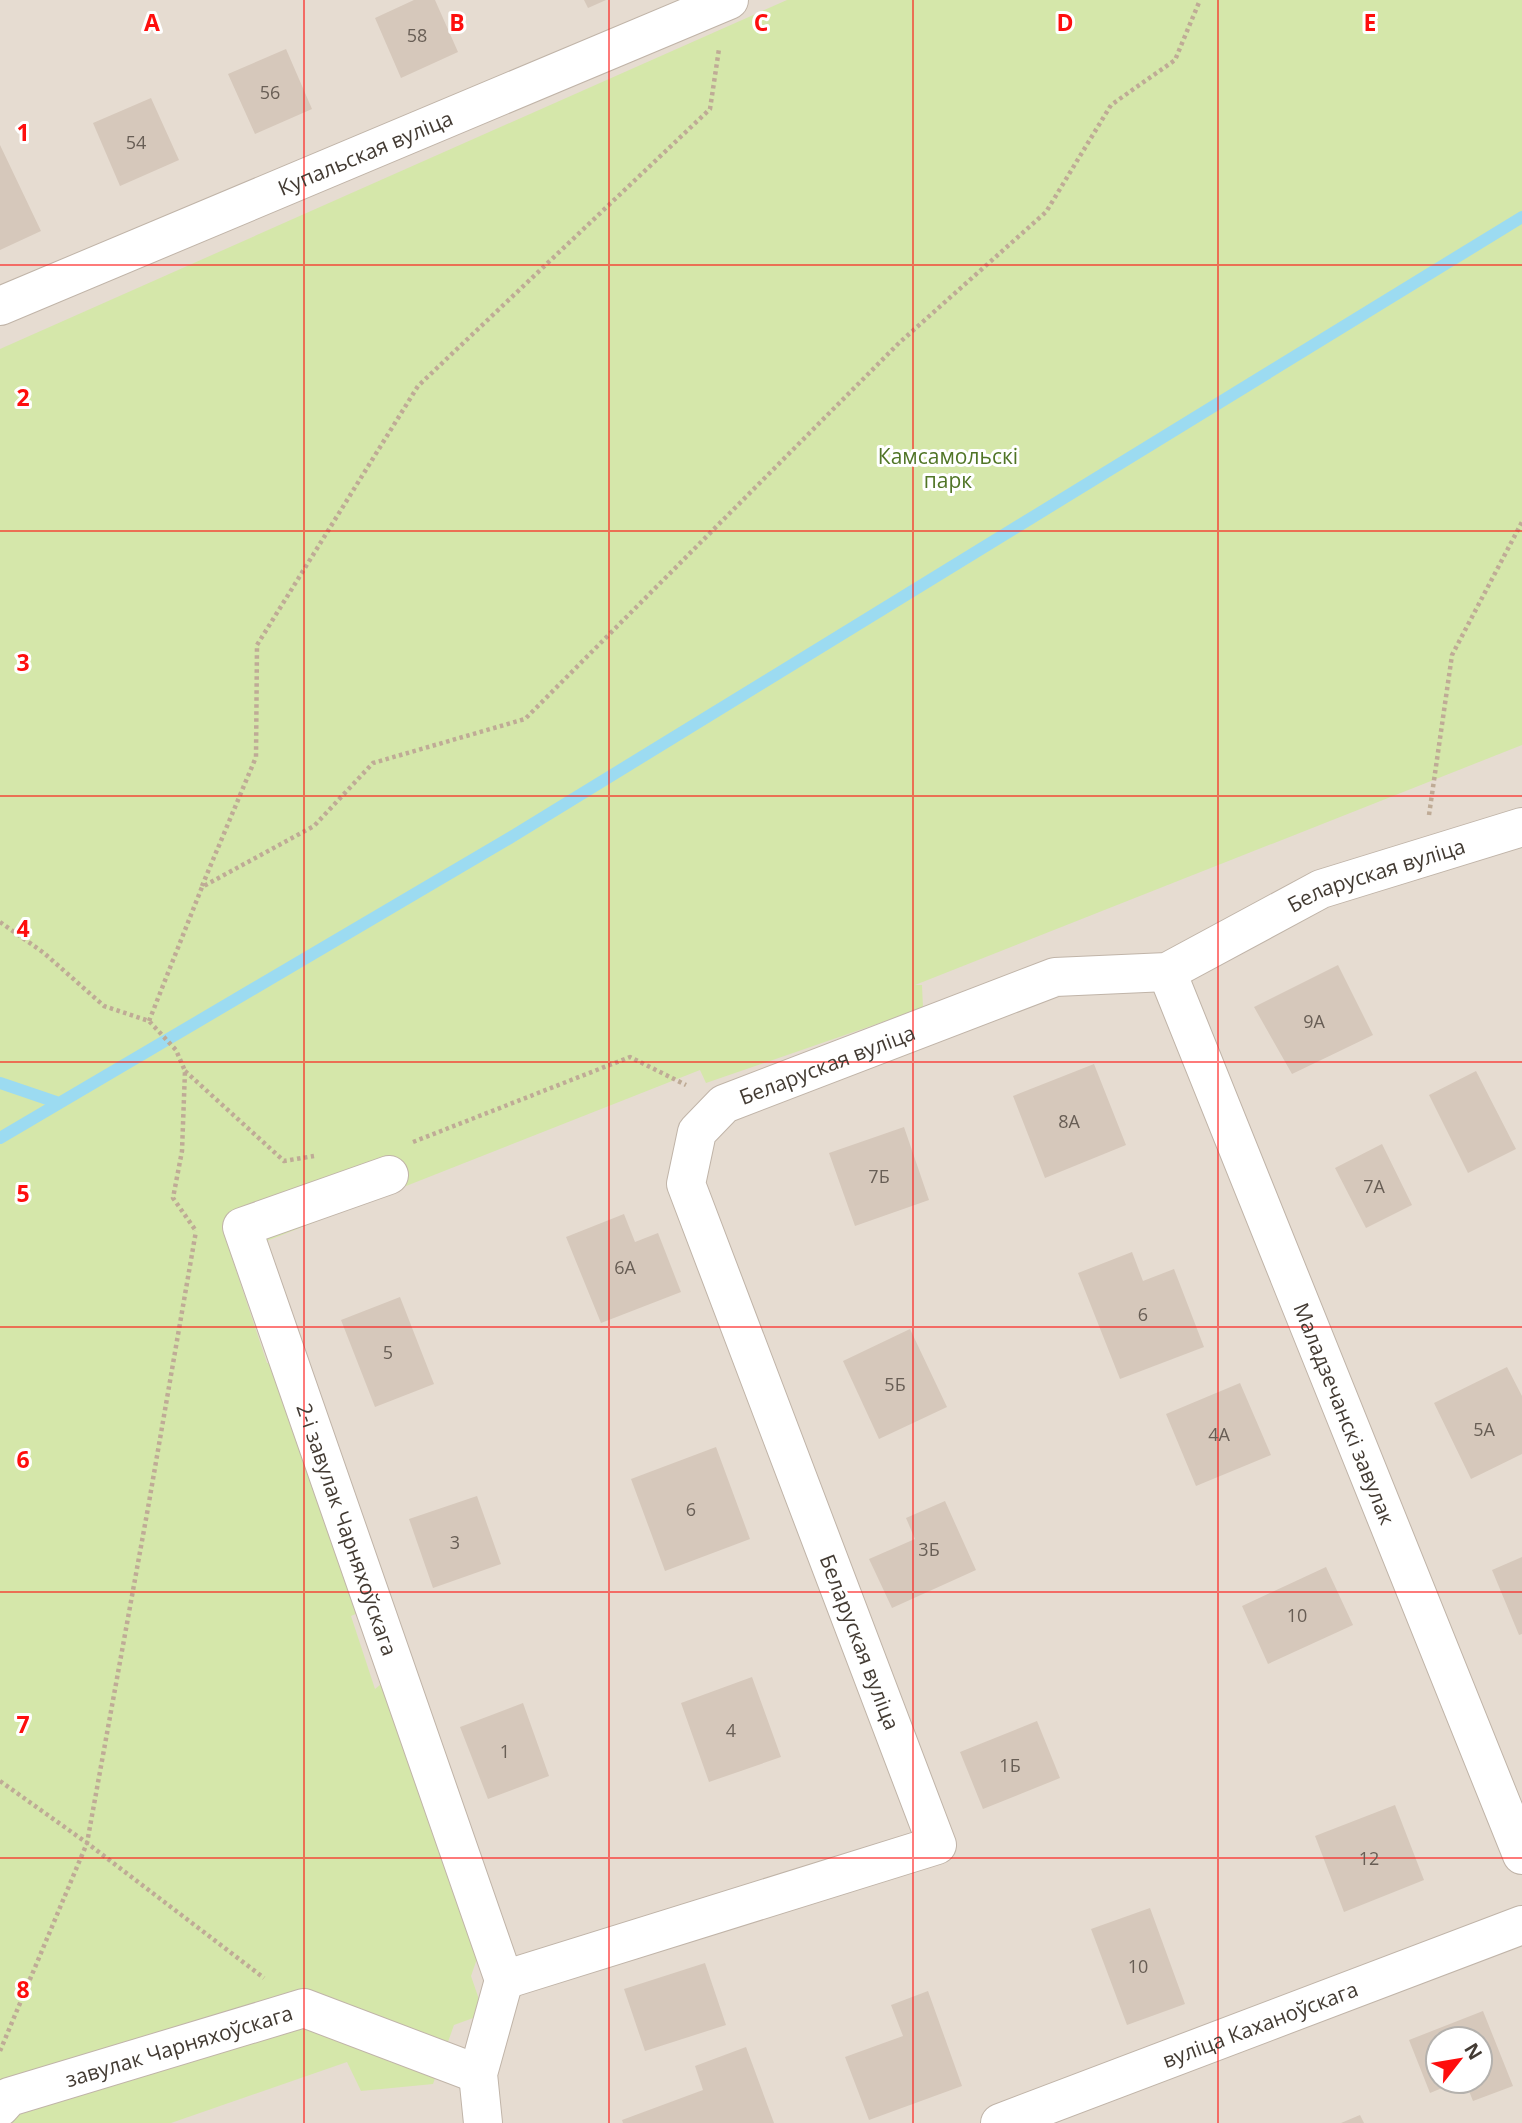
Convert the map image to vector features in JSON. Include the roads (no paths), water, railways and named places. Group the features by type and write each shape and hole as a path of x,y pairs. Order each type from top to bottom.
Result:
{"street":[{"name":"Купальская вуліца","path":"0,306 727,1"},
{"name":"Беларуская вуліца","path":"504,1980 937,1845 685,1184 697,1132 724,1104 1055,977 1167,972 1321,889 1522,827"},
{"name":"Маладзечанскі завулак","path":"1167,972 1522,1856"},
{"name":"2-і завулак Чарняхоўскага","path":"397,1159 242,1227 504,1980"},
{"name":"вуліца Каханоўскага","path":"1000,2123 1522,1925"},
{"path":"483,2123 478,2074 504,1980"},
{"name":"завулак Чарняхоўскага","path":"0,2107 9,2097 304,2008 478,2074"}],"waterway":[{"path":"0,1138 508,839 1522,217"},
{"path":"0,1083 59,1103"}],"park label":[{"name":"Камсамольскі парк","path":"948,468"}]}
